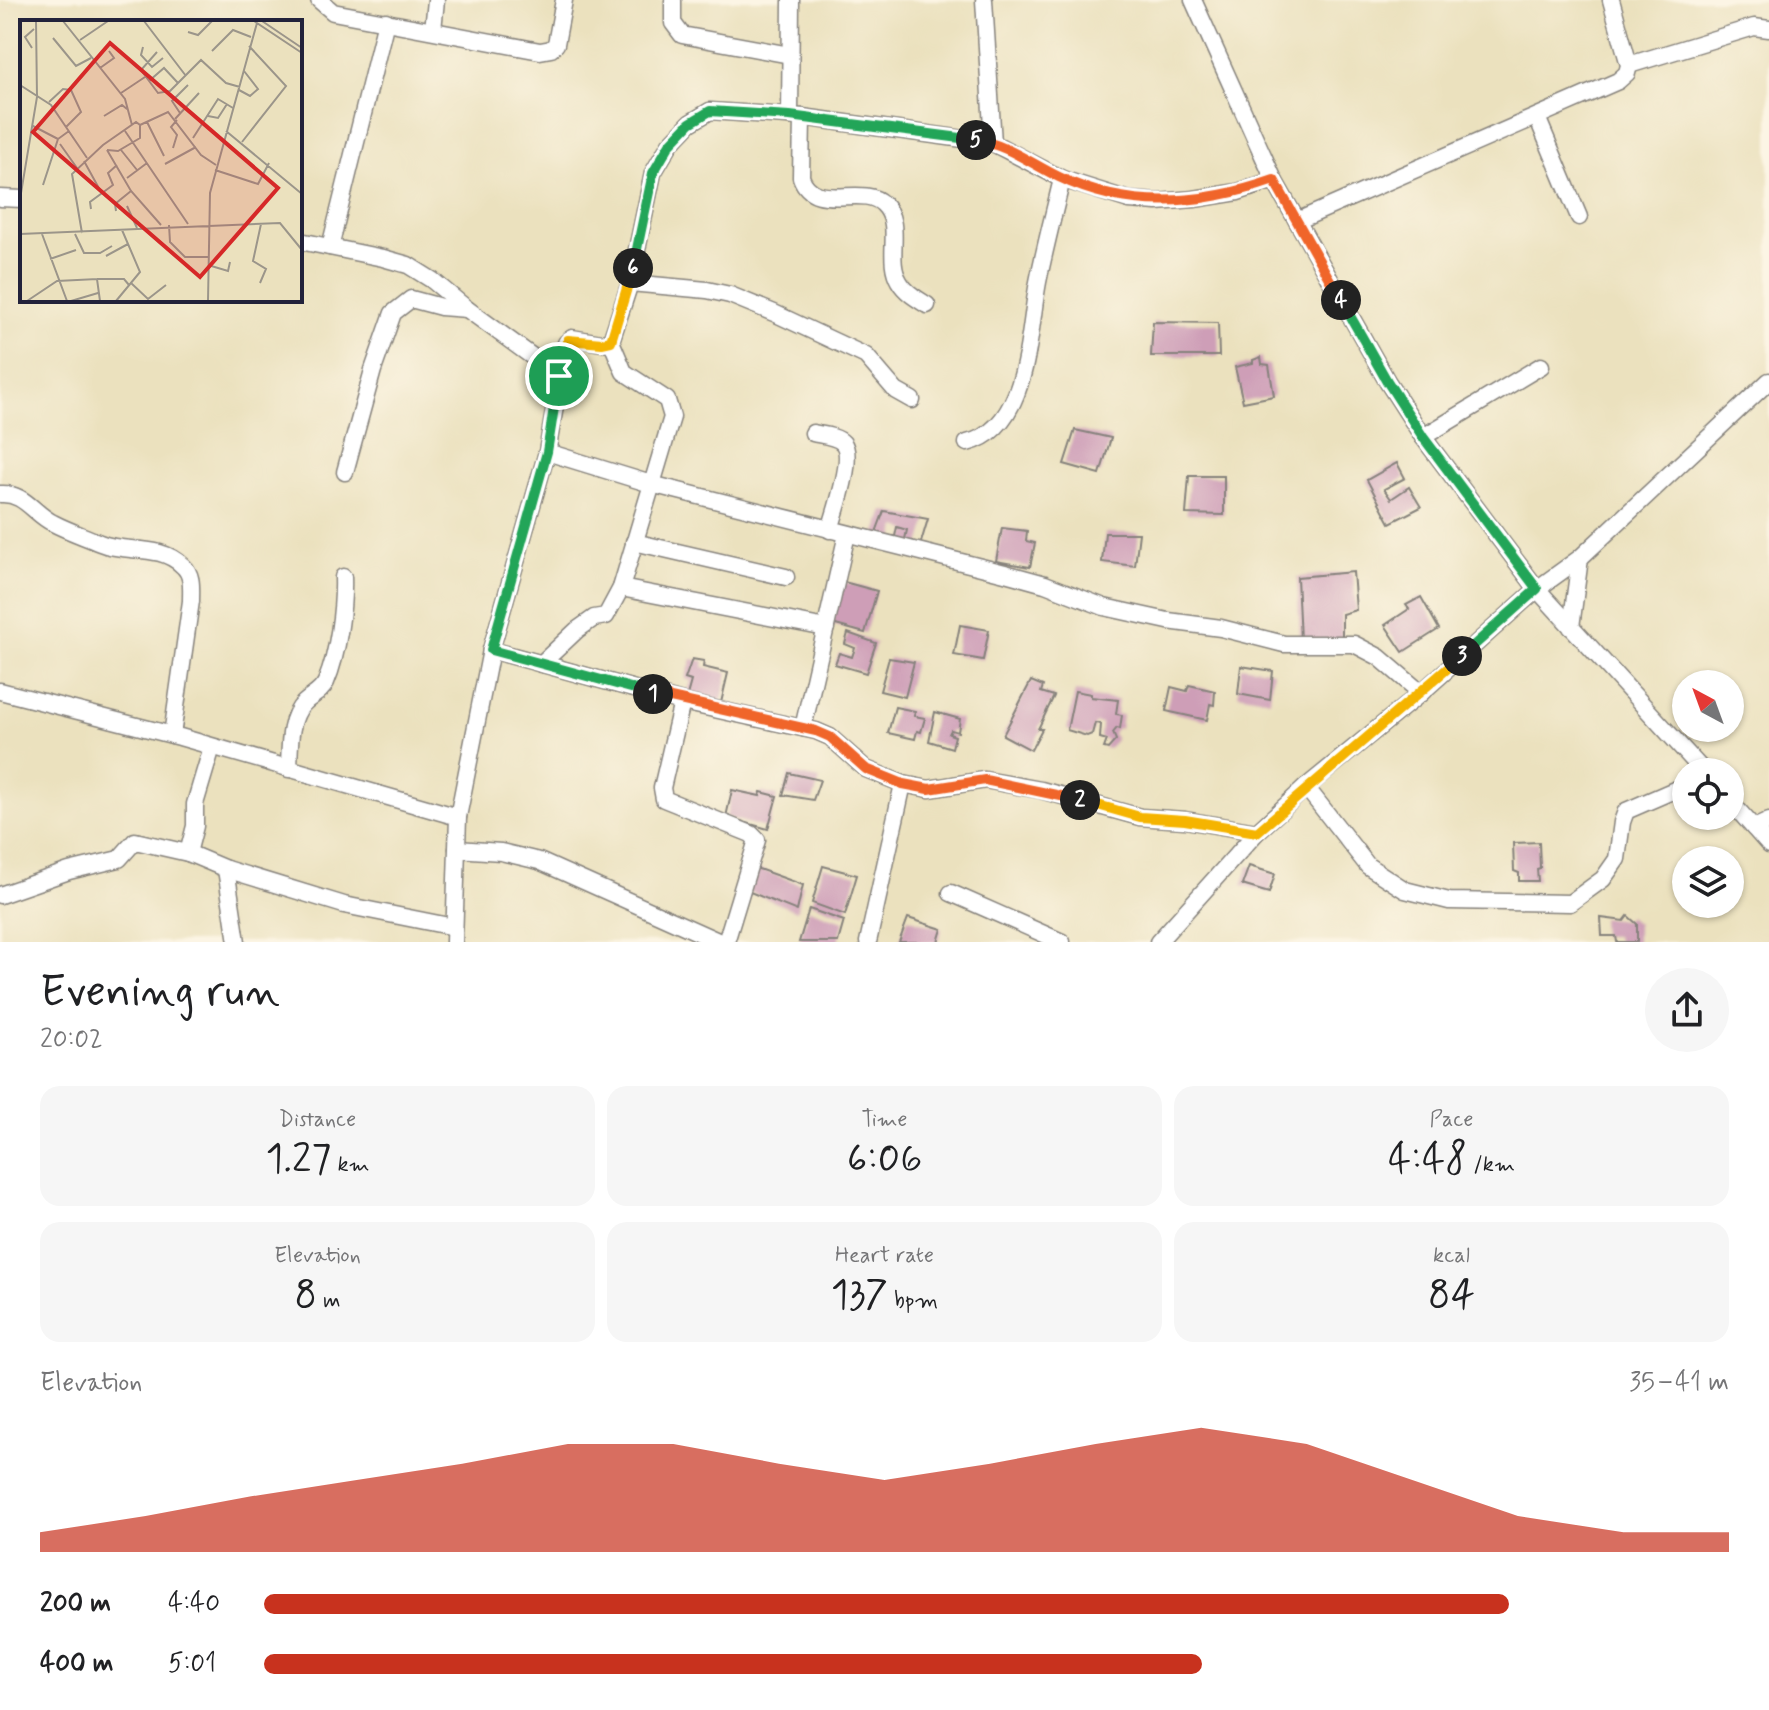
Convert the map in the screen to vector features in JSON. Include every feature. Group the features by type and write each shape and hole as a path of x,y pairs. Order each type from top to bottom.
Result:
{"street":[{"path":"319,0 333,12 545,51 556,44 564,0"},
{"path":"433,30 436,0"},
{"path":"673,0 673,23 682,35 790,55"},
{"path":"791,0 790,55 804,186 815,195 874,198 885,205 893,223 894,271 899,282 927,305"},
{"path":"984,0 993,143"},
{"path":"1193,0 1274,180 1387,381 1423,437 1537,589 1691,758"},
{"path":"1297,221 1618,81 1627,73 1629,65 1611,0"},
{"path":"330,247 386,21"},
{"path":"1629,65 1754,27 1769,29"},
{"path":"541,664 577,630 594,618 606,616 621,588 672,417 667,400 624,372 611,341 630,283 653,173 670,144 690,123 710,111 796,117 993,143 1062,179 1129,200 1157,202 1238,192 1274,180"},
{"path":"1537,117 1579,217"},
{"path":"967,443 992,432 1012,403 1019,386 1038,281 1062,179"},
{"path":"0,198 20,199"},
{"path":"302,241 408,265 559,376"},
{"path":"630,283 707,290 730,295 774,313 866,356 896,391 912,400"},
{"path":"345,472 373,370 393,313 411,299 441,307 467,309"},
{"path":"0,895 69,871 119,859 135,841 188,853 226,869 344,905 454,934 458,817 491,650 547,452 568,340 611,341"},
{"path":"1423,437 1541,366"},
{"path":"1158,942 1257,832 1306,787 1421,693 1537,589 1580,558 1769,381"},
{"path":"813,433 839,439 846,449 845,475 830,530"},
{"path":"547,452 651,484 1045,584 1104,607 1168,621 1221,628 1284,644 1354,644 1379,657 1421,693"},
{"path":"0,494 23,498 50,522 108,546 155,552 184,566 192,579 191,601 172,735"},
{"path":"803,728 847,534"},
{"path":"634,542 786,577"},
{"path":"1571,627 1580,558"},
{"path":"289,769 295,717 303,704 322,688 331,666 342,607 343,577"},
{"path":"621,588 826,628"},
{"path":"491,650 682,702 803,728 830,737 866,769 903,784 929,789 985,780 1041,790 1140,817 1185,820 1257,832"},
{"path":"0,691 172,735 458,817"},
{"path":"682,702 662,788 664,799 751,834 757,840 726,942"},
{"path":"188,853 195,826 195,804 212,747"},
{"path":"868,942 903,784"},
{"path":"1306,787 1368,866 1405,890 1449,901 1570,903 1603,879 1617,859 1626,811 1672,791"},
{"path":"1744,812 1762,825 1769,845"},
{"path":"457,849 501,852 539,861 720,942"},
{"path":"226,869 237,942"},
{"path":"951,893 1062,942"}],"building":[{"path":"1153,322 1218,323 1219,356 1151,356"},
{"path":"1261,357 1262,364 1269,365 1274,396 1243,402 1235,367 1253,363"},
{"path":"1075,430 1111,438 1100,474 1064,464"},
{"path":"1397,463 1405,478 1384,489 1391,499 1409,487 1421,507 1390,523 1367,480"},
{"path":"1189,476 1224,476 1224,515 1186,514"},
{"path":"884,511 928,519 919,549 904,544 907,530 897,527 894,541 875,535"},
{"path":"1002,528 1027,531 1026,541 1035,543 1030,567 996,561"},
{"path":"1105,533 1139,533 1135,566 1102,562"},
{"path":"1353,572 1356,610 1342,614 1342,640 1300,640 1297,577"},
{"path":"844,582 877,591 865,633 832,624"},
{"path":"1421,597 1439,629 1403,652 1385,625 1409,609 1406,605"},
{"path":"960,625 989,630 983,660 954,655"},
{"path":"848,633 876,643 866,673 835,664 839,653 852,657 855,648 845,644"},
{"path":"889,658 914,662 905,697 880,691"},
{"path":"692,659 704,661 703,667 728,673 720,707 686,699 691,681 685,679"},
{"path":"1241,666 1273,671 1270,700 1238,694"},
{"path":"1031,681 1043,686 1041,692 1054,696 1031,750 1003,735"},
{"path":"1189,685 1215,691 1214,705 1210,704 1207,720 1166,711 1171,687 1187,691"},
{"path":"1075,691 1091,694 1091,697 1118,700 1116,714 1122,715 1120,729 1113,733 1116,740 1108,749 1104,748 1107,740 1100,738 1101,724 1095,723 1092,734 1087,736 1067,730"},
{"path":"895,707 915,711 914,716 925,718 921,732 917,731 915,739 888,733"},
{"path":"935,712 960,719 958,732 951,730 949,734 955,736 952,748 929,741"},
{"path":"789,773 820,780 813,800 783,795"},
{"path":"732,790 777,796 768,829 726,817"},
{"path":"1539,842 1538,881 1519,881 1519,873 1514,871 1513,843"},
{"path":"823,866 857,875 845,915 812,903"},
{"path":"1249,866 1275,874 1269,893 1242,885"},
{"path":"753,867 803,885 797,911 745,890"},
{"path":"809,909 844,921 838,942 799,942"},
{"path":"1628,916 1637,924 1637,942 1617,942 1616,936 1602,936 1601,918 1624,921"},
{"path":"908,918 942,929 938,942 899,942"}],"route":[{"path":"710,111 790,116 993,143 1062,179 1129,200 1157,202 1194,199 1238,192 1274,180 1387,381 1423,437 1537,589 1421,693 1306,787 1257,832 1185,820 1140,817 1041,790 985,780 929,789 903,784 866,769 842,746 816,731 682,702 491,650 547,452 559,376 568,340 611,341 630,283 653,173 670,144 690,123 710,111"}]}
